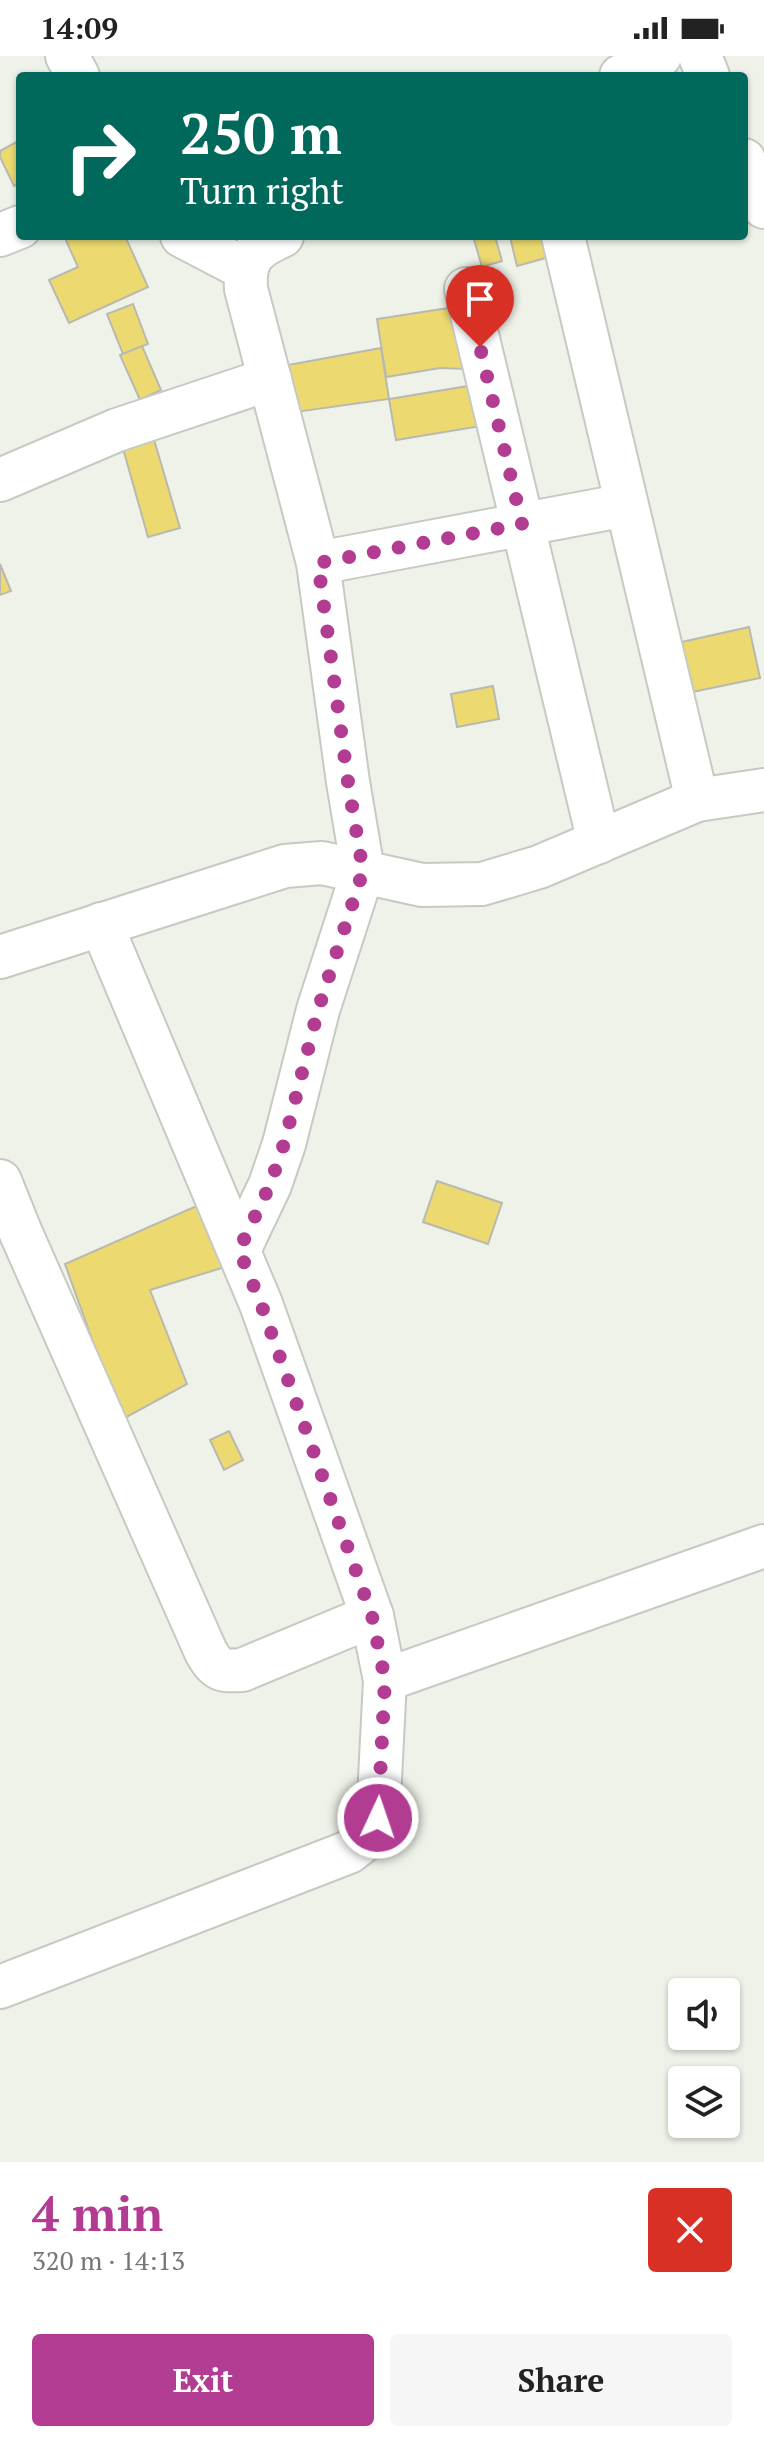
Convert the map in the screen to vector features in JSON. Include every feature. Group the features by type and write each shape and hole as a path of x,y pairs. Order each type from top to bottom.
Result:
{"street":[{"path":"629,72 660,56"},
{"path":"748,169 764,207"},
{"path":"190,240 245,269"},
{"path":"239,1250 270,1185 284,1144 318,1010 363,871 318,563 246,289 245,269 254,253 275,240"},
{"path":"564,240 697,800"},
{"path":"466,289 599,842"},
{"path":"0,480 117,430 270,379"},
{"path":"318,563 626,505"},
{"path":"0,957 285,866 322,863 422,885 482,884 539,867 697,800 764,790"},
{"path":"0,1987 349,1852 367,1838 378,1818 385,1680 372,1616 261,1304 101,924"},
{"path":"0,1181 213,1665 224,1671 242,1670 372,1616"},
{"path":"385,1680 764,1546"}],"building":[{"path":"16,142 14,186 0,157 0,151"},
{"path":"66,240 127,240 148,287 69,323 49,280 78,267"},
{"path":"474,240 496,240 502,261 482,267"},
{"path":"511,240 556,240 560,254 517,266"},
{"path":"133,304 148,344 123,354 107,314"},
{"path":"455,307 466,369 440,368 386,377 377,319"},
{"path":"142,346 161,390 140,400 120,355"},
{"path":"381,348 389,399 296,412 288,365"},
{"path":"474,385 481,426 396,440 389,399"},
{"path":"153,436 180,528 148,537 122,445"},
{"path":"0,564 11,591 0,595"},
{"path":"749,627 760,678 678,695 668,645"},
{"path":"493,686 499,719 457,727 451,694"},
{"path":"437,1181 502,1203 488,1244 423,1222"},
{"path":"210,1200 238,1263 150,1290 187,1384 121,1420 65,1264"},
{"path":"229,1431 243,1460 224,1470 210,1440"}],"route":[{"path":"378,1818 385,1680 372,1616 239,1250 270,1185 284,1144 318,1010 363,871 318,563 522,524 480,347"}]}
